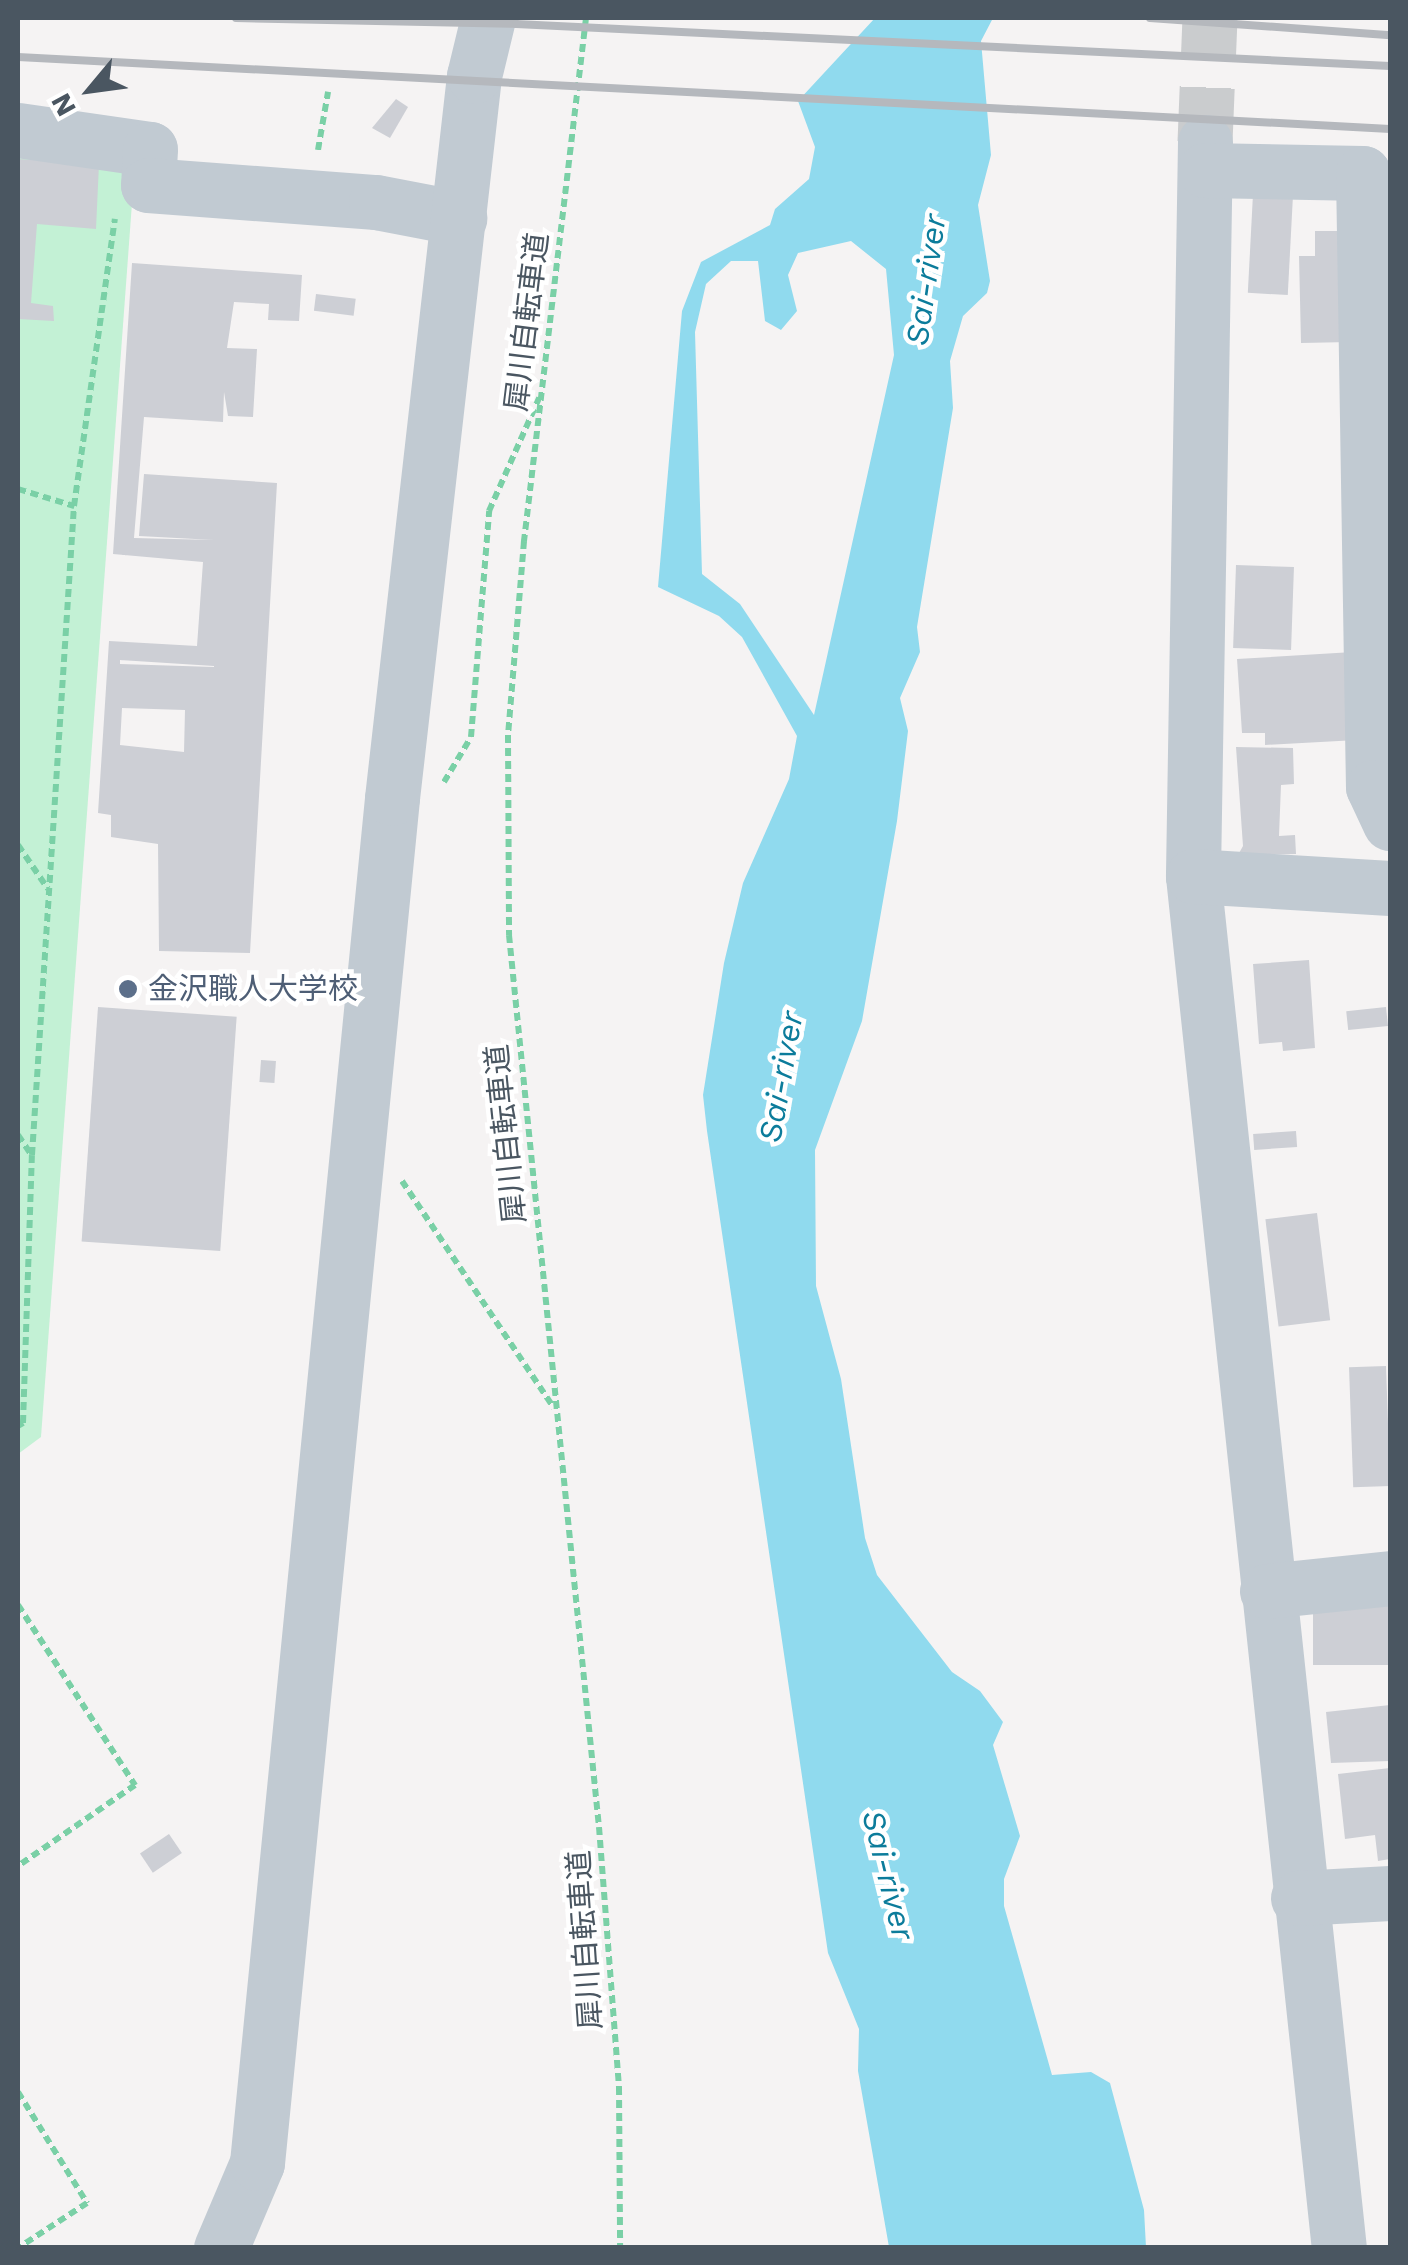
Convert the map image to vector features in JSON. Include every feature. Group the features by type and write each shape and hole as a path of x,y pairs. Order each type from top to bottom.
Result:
{"street":[{"path":"221,2248 257,2162 360,1118 474,76 488,18"},
{"path":"18,130 150,148 148,185 376,202 459,218"},
{"path":"1339,2248 1298,1898 1193,876 1205,156 1363,173 1373,787 1390,823"},
{"path":"1193,876 1390,888"},
{"path":"1267,1590 1390,1578"},
{"path":"1298,1898 1390,1894"}],"path":[{"name":"犀川自転車道","path":"586,18 541,392 508,735 509,935 600,1827 618,2087 620,2248"},
{"path":"18,1426 23,1423 32,1155 74,506 118,201"},
{"path":"442,786 471,737 490,510 541,392"},
{"path":"18,489 74,506"},
{"path":"18,845 48,890"},
{"path":"360,1118 556,1411"},
{"path":"18,1134 32,1155"},
{"path":"18,1605 135,1786 18,1866"},
{"path":"18,2092 87,2203 18,2248"}],"green space":[{"path":"18,158 123,163 134,176 41,1437 18,1454"}],"water":[{"name":"Sai-river","path":"875,18 993,18 981,41 991,155 978,205 990,281 987,293 963,316 950,361 953,408 917,627 920,652 900,698 908,731 897,821 862,1021 815,1150 816,1286 841,1379 865,1538 877,1575 952,1672 980,1691 1003,1722 993,1745 1020,1836 1004,1879 1004,1906 1052,2075 1091,2072 1110,2083 1144,2210 1146,2247 889,2247 858,2071 859,2029 828,1953 703,1095 724,963 743,883 789,779 797,736 742,637 719,616 658,587 682,311 701,262 770,225 775,209 809,179 815,147 798,101","holes":["851,241 886,269 894,355 814,715 740,604 702,574 695,332 706,284 731,261 758,261 765,321 781,330 797,311 788,275 798,253"]}],"building":[{"path":"396,99 408,107 390,138 372,128"},
{"path":"18,159 99,164 96,229 37,224 31,303 53,306 54,321 18,319"},
{"path":"1253,194 1293,196 1288,295 1248,293"},
{"path":"1315,231 1349,231 1350,342 1301,343 1299,256 1315,256"},
{"path":"132,263 302,275 299,321 268,320 269,304 234,302 227,348 257,349 253,417 228,416 224,392 223,422 144,417 134,538 214,540 139,536 144,474 277,483 250,953 159,951 158,844 111,837 111,815 98,813 109,641 197,646 203,562 113,554","holes":["120,660 214,666 214,667 120,664","122,708 185,710 184,752 120,745"]},
{"path":"316,294 356,299 354,316 314,311"},
{"path":"1236,565 1294,567 1291,650 1233,648"},
{"path":"1353,652 1357,740 1265,745 1265,733 1242,733 1237,659"},
{"path":"1236,747 1293,748 1294,784 1281,785 1279,836 1295,835 1296,854 1238,855 1243,846"},
{"path":"1309,960 1315,1048 1283,1051 1282,1042 1259,1044 1253,964"},
{"path":"98,1007 237,1017 220,1251 82,1241"},
{"path":"1386,1007 1388,1026 1348,1030 1346,1011"},
{"path":"261,1060 276,1061 274,1083 259,1082"},
{"path":"1296,1131 1297,1147 1254,1150 1253,1134"},
{"path":"1317,1213 1330,1320 1279,1327 1265,1219"},
{"path":"1386,1366 1390,1486 1353,1487 1349,1367"},
{"path":"1313,1604 1390,1604 1390,1665 1313,1665"},
{"path":"1390,1705 1390,1761 1331,1763 1326,1712"},
{"path":"1390,1768 1390,1859 1378,1861 1375,1835 1345,1839 1338,1774"},
{"path":"169,1834 182,1853 153,1873 140,1854"}],"tunnel":[{"path":"1205,142 1210,18"}],"railway":[{"path":"236,18 516,24 1390,66"},
{"path":"1150,18 1390,35"},
{"path":"18,57 1390,129"}],"place":[{"name":"金沢職人大学校","path":"128,989"}]}
